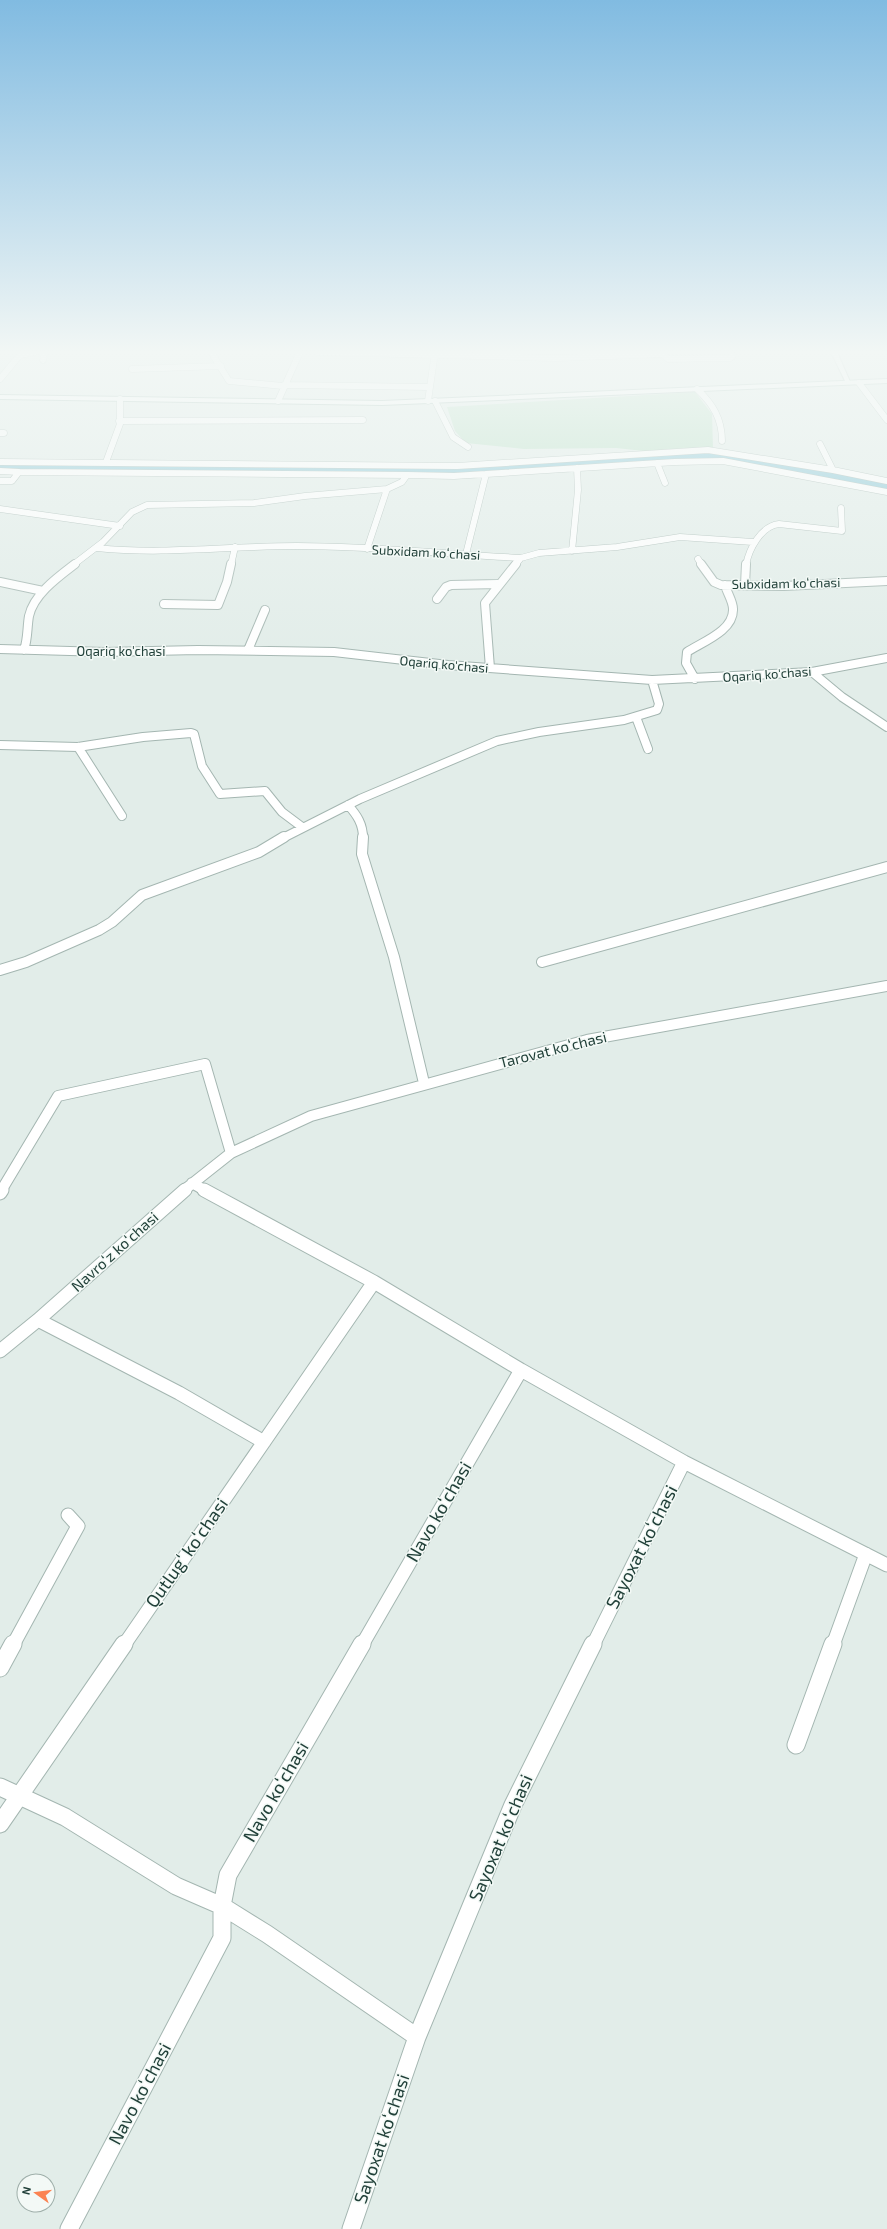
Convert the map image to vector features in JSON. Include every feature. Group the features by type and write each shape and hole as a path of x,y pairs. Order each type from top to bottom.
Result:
{"street":[{"path":"106,462 108,456"},
{"path":"0,462 457,466 614,456"},
{"path":"751,456 887,481"},
{"path":"826,456 832,470"},
{"path":"0,471 407,475 486,474 657,463 723,461 868,486 887,492"},
{"path":"657,463 665,483"},
{"path":"572,551 578,490 577,468"},
{"path":"0,481 12,481 19,472"},
{"path":"466,554 486,474"},
{"path":"24,650 27,642 30,612 44,591 97,548 137,507 147,505 254,503 305,496 387,489 402,482 407,475"},
{"path":"367,550 387,489"},
{"path":"745,585 744,572 747,556 754,542 775,524 842,531 841,508"},
{"path":"0,509 120,526"},
{"name":"Subxidam koʻchasi","path":"97,548 126,552 165,552 234,547 298,546 521,558 539,553 617,547 680,537 754,542"},
{"path":"164,604 218,605 227,582 234,547"},
{"path":"490,668 485,603 498,584 521,558"},
{"name":"Subxidam koʻchasi","path":"698,559 714,582 725,585 784,586 887,580"},
{"path":"0,582 44,591"},
{"path":"437,599 446,587 451,585 498,584"},
{"path":"694,678 687,666 685,656 687,652 719,632 728,623 732,614 733,608 725,585"},
{"path":"248,650 265,610"},
{"name":"Oqariq ko'chasi","path":"0,649 106,652 248,650 334,652 490,668 652,680 812,672 887,658"},
{"path":"812,672 842,697 887,727"},
{"path":"0,970 26,962 100,930 112,922 142,896 259,852 302,827 348,805 508,738 636,717 657,710 659,704 652,680"},
{"path":"636,717 648,749"},
{"path":"0,745 78,747 143,737 194,734 197,758 201,768 220,794 265,790 282,812 302,827"},
{"path":"78,747 122,816"},
{"path":"348,805 358,816 363,831 362,854 394,957 424,1083"},
{"path":"542,962 887,867"},
{"name":"Tarovat koʻchasi","path":"230,1153 311,1116 424,1083 587,1040 887,986"},
{"path":"0,1193 58,1096 205,1064 230,1153"},
{"name":"Navroʻz koʻchasi","path":"0,1352 192,1183 230,1153"},
{"path":"192,1183 374,1282 522,1370 684,1462 887,1565"},
{"name":"Qutlugʻ koʻchasi","path":"0,1824 374,1282"},
{"path":"38,1320 179,1393 264,1442"},
{"name":"Navo koʻchasi","path":"69,2229 222,1938 222,1906 228,1876 522,1370"},
{"name":"Sayoxat koʻchasi","path":"351,2229 417,2038 513,1805 684,1462"},
{"path":"0,1668 78,1526 68,1515"},
{"path":"796,1745 866,1554"},
{"path":"0,1787 18,1796 31,1800 65,1818 176,1886 222,1906 267,1934 417,2038"}],"waterway":[{"path":"0,468 450,472 706,456"},
{"path":"706,456 873,483 887,488"}]}
